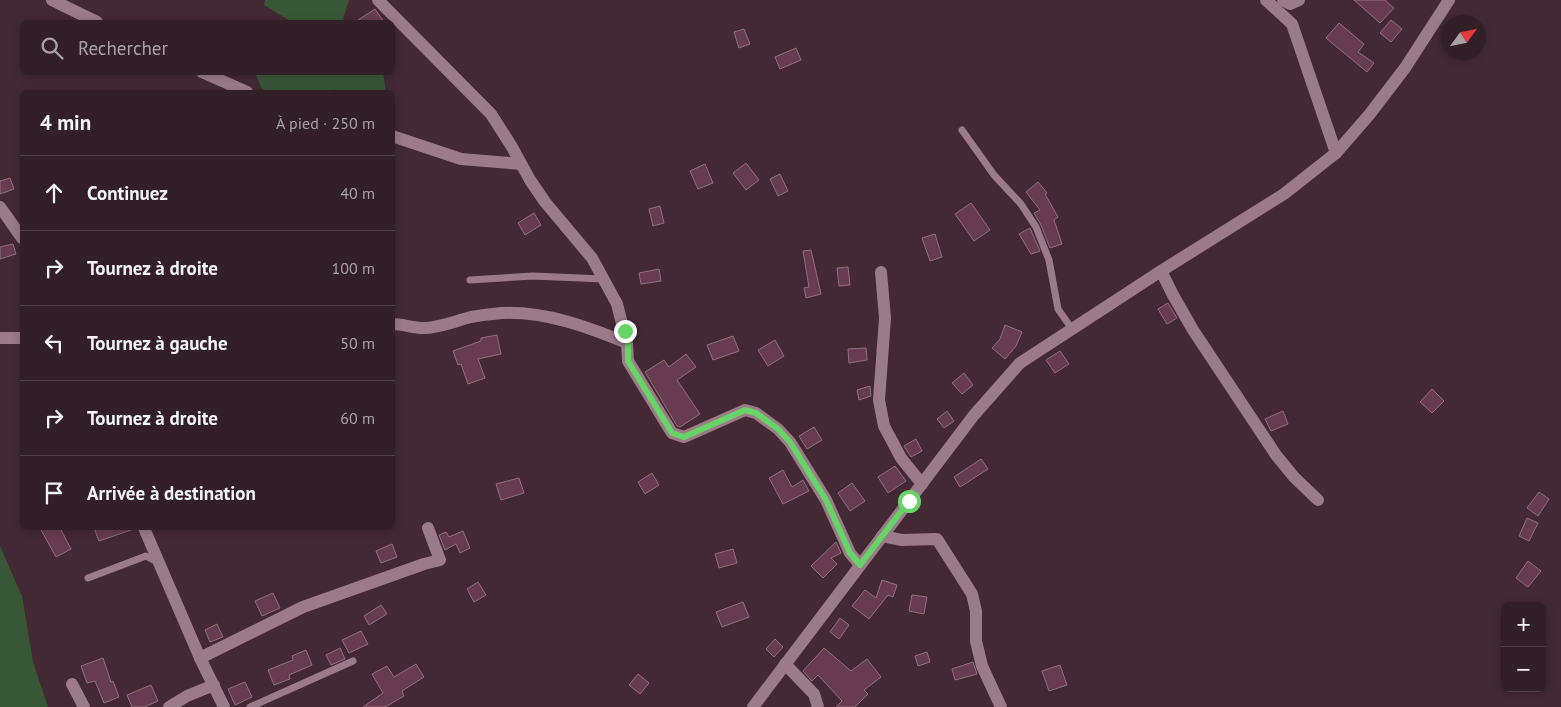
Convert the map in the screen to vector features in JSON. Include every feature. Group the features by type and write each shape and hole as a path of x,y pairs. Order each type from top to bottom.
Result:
{"street":[{"path":"52,0 93,20"},
{"path":"378,0 491,114 545,202 592,258 618,304 628,343 628,361 672,433 684,437 745,410 756,413 778,429 790,442 826,500 850,553 860,565"},
{"path":"1266,0 1292,24 1336,153"},
{"path":"1283,0 1290,4 1299,0"},
{"path":"752,707 974,415 1020,363 1161,270 1284,194 1336,153 1369,115 1405,68 1448,0"},
{"path":"209,75 242,90"},
{"path":"395,137 461,159 521,164"},
{"path":"0,207 20,235"},
{"path":"1161,270 1193,330 1276,455 1294,477 1318,500"},
{"path":"881,272 885,318 879,400 884,426 901,458 922,484"},
{"path":"395,324 422,328 451,324 472,317 502,313 538,315 587,327 628,343"},
{"path":"0,338 20,338"},
{"path":"200,658 303,607 440,560 428,528"},
{"path":"145,530 200,658 224,707"},
{"path":"882,536 902,540 936,539 972,594 976,611 976,641 982,666 1000,707"},
{"path":"785,664 814,694 818,707"},
{"path":"72,684 84,707"},
{"path":"169,707 187,696 214,685"}],"lane":[{"path":"962,130 994,175 1021,204 1036,227 1049,260 1058,309 1072,329"},
{"path":"470,280 533,276 604,279"},
{"path":"88,578 146,556 160,564"},
{"path":"250,707 353,661"}],"green space":[{"path":"265,0 349,0 343,19 344,20 289,20 264,5"},
{"path":"256,75 383,75 386,90 264,90"},
{"path":"0,546 22,596 33,662 48,707 0,707"}],"building":[{"path":"1354,0 1385,0 1394,8 1380,23"},
{"path":"375,9 383,20 358,20"},
{"path":"1391,20 1402,29 1391,42 1380,33"},
{"path":"1339,23 1364,44 1358,52 1374,63 1367,72 1326,38"},
{"path":"744,29 750,44 739,48 734,32"},
{"path":"796,48 801,60 780,69 775,57"},
{"path":"746,163 759,180 746,190 733,173"},
{"path":"705,164 713,183 698,189 690,171"},
{"path":"780,174 788,191 778,196 770,179"},
{"path":"10,178 14,189 0,194 0,181"},
{"path":"1038,182 1047,193 1045,194 1058,217 1054,220 1062,244 1050,248 1034,213 1040,210 1026,192"},
{"path":"971,203 990,230 974,241 955,214"},
{"path":"660,206 664,223 653,226 649,209"},
{"path":"534,213 541,225 525,235 518,223"},
{"path":"1030,228 1040,251 1031,254 1019,234"},
{"path":"935,234 942,257 930,261 922,238"},
{"path":"13,244 16,254 0,259 0,247"},
{"path":"811,250 821,294 806,298 804,288 809,287 803,251"},
{"path":"848,267 850,285 839,286 837,268"},
{"path":"659,269 661,281 641,284 639,273"},
{"path":"1168,303 1177,318 1167,324 1158,309"},
{"path":"1005,325 1022,332 1016,346 1005,359 992,348 1000,339"},
{"path":"497,335 501,354 478,359 485,378 468,384 461,364 458,365 453,351 481,341 481,338"},
{"path":"733,336 739,351 713,360 707,345"},
{"path":"775,340 784,356 768,366 758,350"},
{"path":"866,348 867,360 849,363 848,349"},
{"path":"1060,351 1069,364 1055,373 1046,360"},
{"path":"686,354 696,367 677,380 700,414 680,427 677,426 645,372 664,360 669,367"},
{"path":"964,373 973,385 962,394 952,383"},
{"path":"870,386 871,396 859,400 857,390"},
{"path":"1432,389 1444,401 1432,413 1420,402"},
{"path":"947,411 954,421 944,428 937,419"},
{"path":"1283,411 1288,424 1271,431 1265,419"},
{"path":"814,427 822,440 807,449 799,436"},
{"path":"916,439 922,451 911,457 904,446"},
{"path":"981,459 988,469 960,487 954,477"},
{"path":"895,466 906,481 888,493 878,477"},
{"path":"783,470 792,487 803,480 809,491 783,504 769,478"},
{"path":"652,473 659,485 645,494 638,482"},
{"path":"519,478 524,493 501,500 496,484"},
{"path":"852,483 865,501 850,511 838,493"},
{"path":"1539,492 1549,499 1538,516 1527,508"},
{"path":"1527,518 1538,523 1529,541 1519,536"},
{"path":"41,530 61,530 71,549 56,557"},
{"path":"95,530 131,530 99,541"},
{"path":"463,531 470,548 460,553 456,544 445,550 439,535 446,532 449,537"},
{"path":"836,542 841,553 831,558 837,564 823,578 811,566"},
{"path":"392,544 397,557 381,563 376,551"},
{"path":"733,549 737,563 719,568 715,554"},
{"path":"1528,561 1541,571 1528,587 1516,578"},
{"path":"882,580 897,585 893,597 888,595 869,619 852,606 865,590 876,598"},
{"path":"478,582 486,595 474,602 467,589"},
{"path":"273,593 280,608 262,616 255,601"},
{"path":"912,595 927,597 924,614 909,611"},
{"path":"743,602 749,617 722,627 716,612"},
{"path":"381,605 387,614 369,625 364,616"},
{"path":"840,618 849,625 839,639 830,632"},
{"path":"217,624 223,637 210,642 205,630"},
{"path":"361,631 368,644 349,653 342,640"},
{"path":"775,639 783,647 774,657 766,649"},
{"path":"340,648 345,659 331,665 326,655"},
{"path":"824,648 851,671 867,659 881,677 864,690 868,694 855,707 836,707 842,701 818,675 812,681 803,671"},
{"path":"306,650 312,665 289,675 290,679 274,685 268,670 293,660 292,656"},
{"path":"927,652 930,662 918,666 915,656"},
{"path":"103,658 111,682 113,681 119,697 104,703 95,681 87,683 81,666"},
{"path":"973,662 977,674 955,680 952,669"},
{"path":"416,664 424,677 402,691 404,696 385,707 363,707 383,693 372,674 387,666 394,677"},
{"path":"1060,665 1067,685 1049,691 1042,671"},
{"path":"638,674 649,683 640,694 629,685"},
{"path":"245,682 252,697 235,705 228,689"},
{"path":"151,685 158,701 144,707 132,707 127,695"}],"route":[{"path":"625,331 628,343 628,361 672,433 684,437 745,410 756,413 778,429 790,442 826,500 850,553 860,565 909,501"}]}
